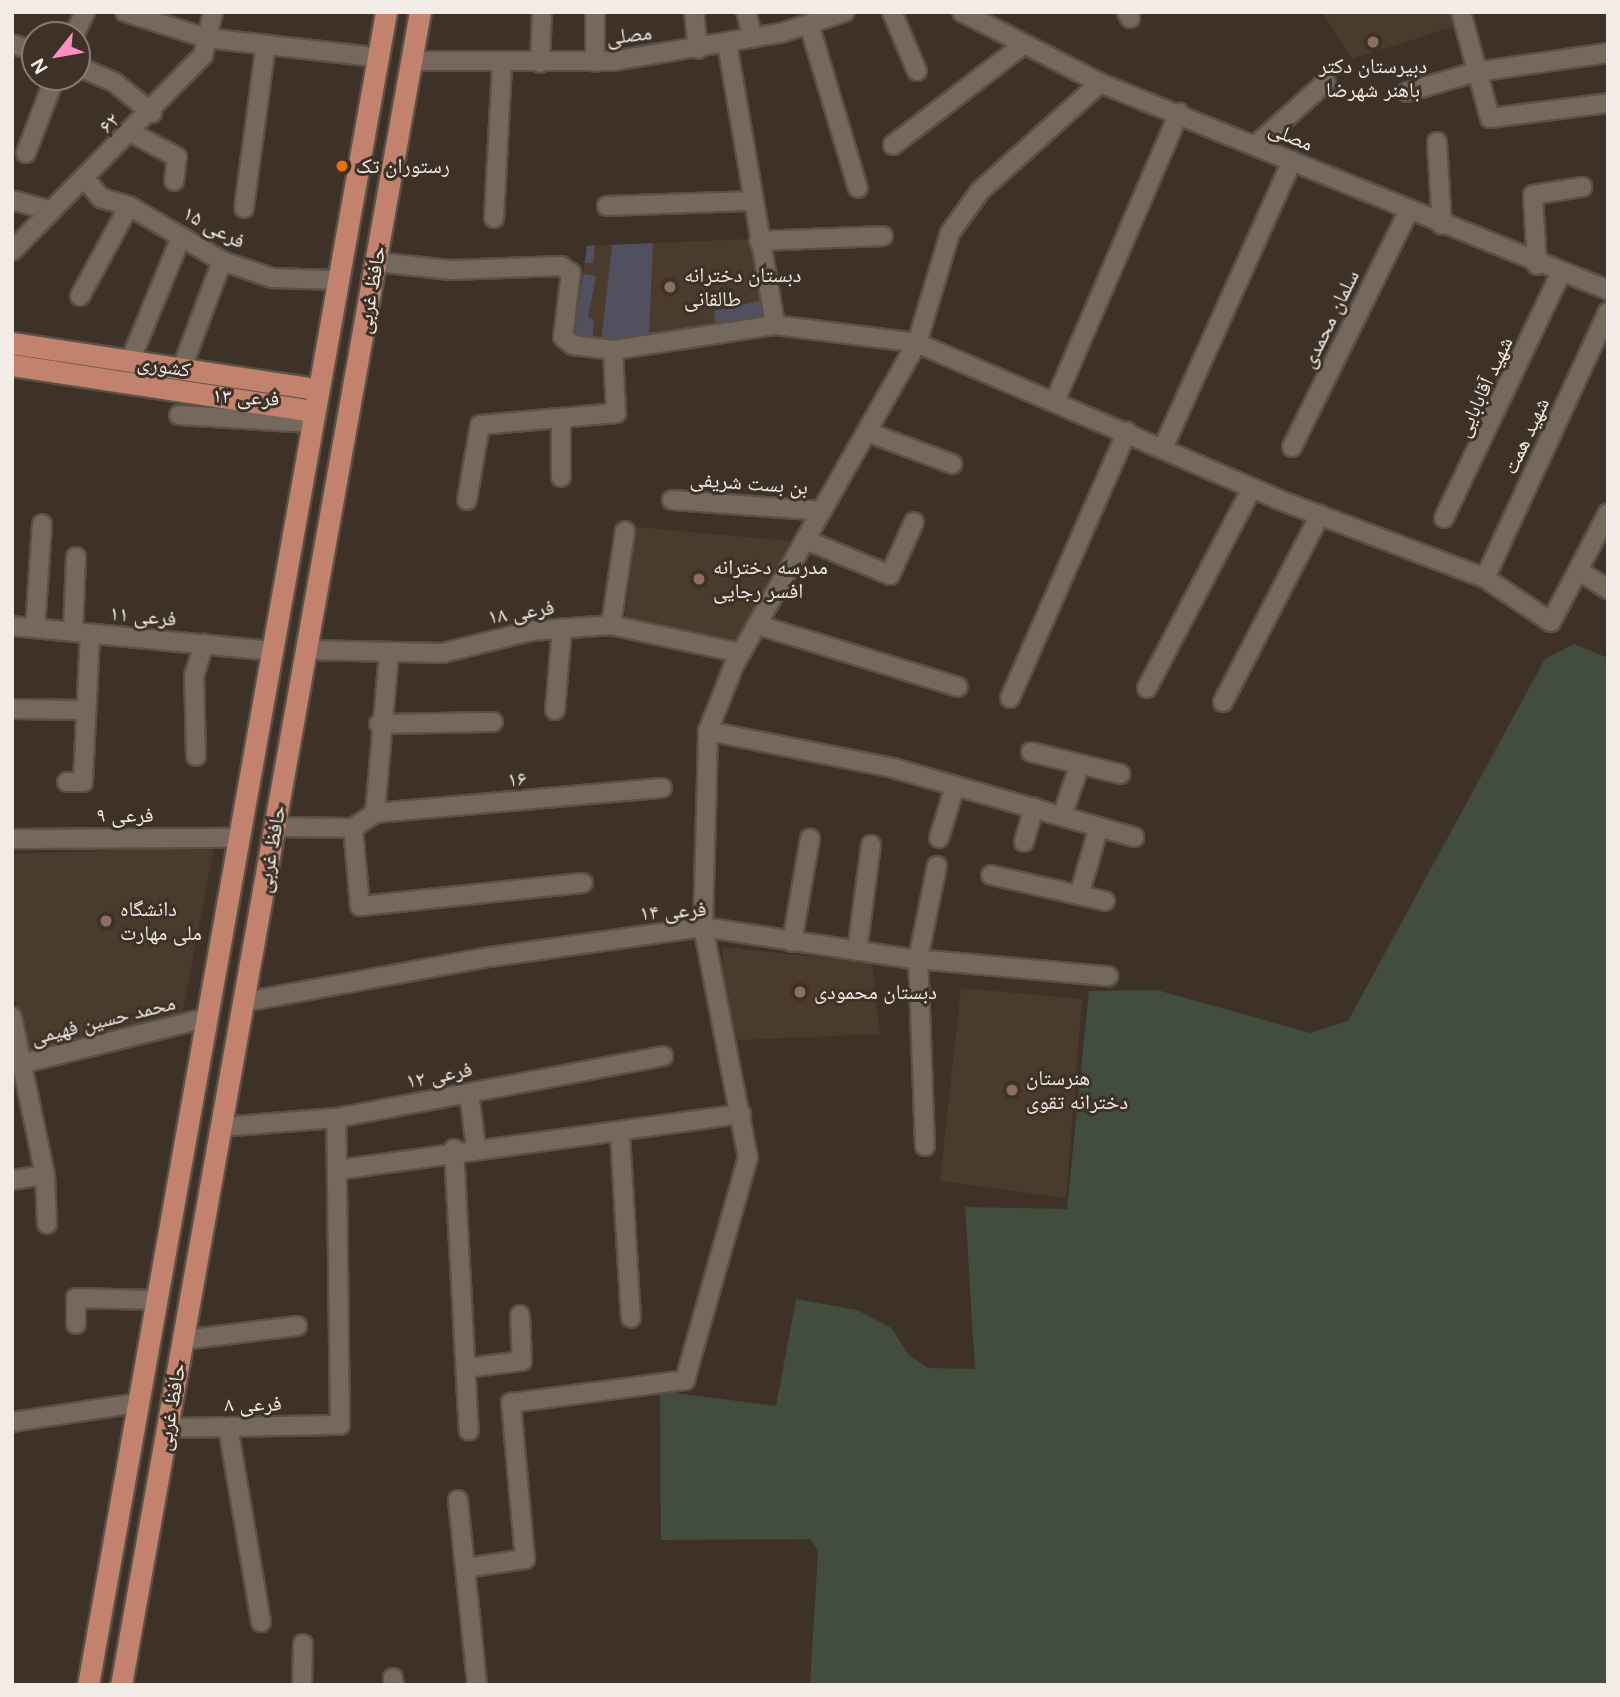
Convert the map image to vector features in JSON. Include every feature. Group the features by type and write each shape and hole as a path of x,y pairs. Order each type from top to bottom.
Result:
{"main road":[{"name":"حافظ غربی","path":"88,1685 297,493 375,57 386,12"},
{"name":"حافظ غربی","path":"121,1685 420,12"},
{"name":"کشوری","path":"12,343 317,389"},
{"name":"کشوری","path":"12,365 310,426 323,459 342,454"},
{"path":"297,493 314,487 334,500"},
{"path":"163,1261 196,1270"}],"street":[{"path":"125,12 206,38 375,57"},
{"name":"۶۲","path":"12,251 152,113 203,55 213,12"},
{"path":"540,63 542,12"},
{"path":"595,12 595,62"},
{"path":"694,12 698,49"},
{"path":"746,12 753,38"},
{"name":"مصلی","path":"412,61 595,62 698,49 809,24 845,12"},
{"path":"892,12 917,71"},
{"name":"مصلی","path":"961,12 1101,83 1180,113 1537,265 1608,290"},
{"path":"1461,12 1490,118 1608,103"},
{"path":"809,24 858,188"},
{"path":"727,43 775,325"},
{"path":"244,208 266,44"},
{"path":"893,145 1024,44"},
{"path":"1407,92 1476,72 1608,53"},
{"path":"494,218 502,63"},
{"path":"91,72 114,82 152,113"},
{"path":"1256,145 1326,82"},
{"path":"465,1568 525,1559 511,1403 685,1380 748,1158 703,927 708,731 741,653 918,343 950,233 979,191 1101,83"},
{"path":"26,153 50,91"},
{"path":"1055,401 1180,113"},
{"path":"132,132 177,157 174,181"},
{"path":"1437,142 1442,225"},
{"path":"1163,448 1293,161"},
{"name":"فرعی ۱۵","path":"85,178 101,198 129,206 222,261 272,278 335,280"},
{"path":"1537,265 1533,195 1582,187"},
{"path":"12,200 52,211"},
{"path":"607,206 752,201"},
{"path":"80,296 129,206"},
{"name":"سلمان محمدی","path":"1292,447 1409,210"},
{"path":"759,241 883,236"},
{"path":"130,361 181,237"},
{"path":"182,369 222,261"},
{"path":"376,262 451,270 561,266 571,273 563,337 573,345 613,350 775,325 918,343 1252,488 1485,578 1551,622 1608,513"},
{"name":"شهید آقابابایی","path":"1444,518 1561,273"},
{"name":"شهید همت","path":"1485,578 1608,312"},
{"path":"467,500 480,425 615,413 613,350"},
{"name":"فرعی ۱۳","path":"179,415 310,426"},
{"path":"561,418 561,477"},
{"path":"867,432 952,464"},
{"path":"1010,698 1127,432"},
{"path":"1147,688 1252,488"},
{"name":"بن بست شریفی","path":"672,500 822,511"},
{"path":"1223,702 1320,515"},
{"path":"806,540 890,575 914,522"},
{"path":"35,628 42,524"},
{"path":"611,625 625,531"},
{"path":"67,782 82,782 86,710 76,557"},
{"path":"1579,571 1608,589"},
{"name":"فرعی ۱۸","path":"307,650 443,653 562,628 611,625 741,653"},
{"path":"758,625 958,687"},
{"name":"فرعی ۱۱","path":"12,626 270,651"},
{"path":"555,710 562,628"},
{"path":"196,756 194,676 204,644"},
{"path":"389,653 364,821 360,906 583,883"},
{"path":"12,709 86,710"},
{"path":"380,724 492,722"},
{"path":"708,731 955,786 1134,836"},
{"path":"1031,752 1120,774"},
{"path":"1062,816 1080,764"},
{"path":"939,838 955,786"},
{"name":"۱۶","path":"275,827 364,821 662,788"},
{"path":"1024,842 1034,807"},
{"path":"1079,895 1099,827"},
{"name":"فرعی ۹","path":"12,839 237,838"},
{"path":"792,942 810,839"},
{"path":"858,951 871,845"},
{"path":"925,1146 918,959 937,866"},
{"path":"991,875 1105,901"},
{"name":"فرعی ۱۴","path":"244,1002 490,957 703,927 918,959 1108,976"},
{"path":"12,1017 18,1065 45,1175 47,1224"},
{"name":"محمد حسین فهیمی","path":"18,1065 206,1018"},
{"name":"فرعی ۱۲","path":"222,1127 336,1118 663,1056"},
{"path":"469,1093 476,1148"},
{"path":"336,1118 337,1170 454,1149 620,1134 741,1114"},
{"path":"620,1134 631,1318"},
{"path":"454,1149 469,1430"},
{"name":"فرعی ۸","path":"167,1428 340,1425 337,1170"},
{"path":"12,1180 45,1175"},
{"path":"76,1324 76,1298 156,1300"},
{"path":"466,1368 522,1361 520,1315"},
{"path":"183,1340 297,1326"},
{"path":"12,1422 138,1403"},
{"path":"228,1427 261,1622"},
{"path":"458,1500 477,1685"},
{"path":"302,1685 303,1644"}],"shaded area":[{"name":"دبیرستان دکتر باهنر شهرضا","path":"1322,12 1452,12 1456,26 1352,59"},
{"name":"دبستان دخترانه طالقانی","path":"750,239 766,319 601,343 574,337 587,246"},
{"name":"مدرسه دخترانه افسر رجایی","path":"636,527 790,541 735,641 625,618"},
{"name":"دانشگاه ملی مهارت","path":"214,847 182,1016 27,1054 12,988 12,854"},
{"name":"دبستان محمودی","path":"722,947 872,963 880,1034 738,1040 724,995"},
{"name":"هنرستان دخترانه تقوی","path":"961,988 1082,999 1066,1198 940,1181"}],"green space":[{"path":"1574,644 1608,658 1608,1685 810,1685 818,1551 810,1539 661,1540 660,1391 776,1406 796,1299 857,1310 891,1328 909,1355 928,1368 975,1369 965,1207 1067,1209 1089,991 1157,990 1310,1033 1348,1021 1545,659"}],"building":[{"path":"653,243 649,338 601,343 612,245"},
{"path":"595,245 593,263 585,263 587,246"},
{"path":"583,274 596,276 588,317 594,320 592,341 574,337"},
{"path":"762,300 766,319 716,327 714,311"}],"place":[{"name":"دبیرستان دکتر باهنر شهرضا","path":"1373,42"},
{"name":"رستوران تک","path":"342,166"},
{"name":"دبستان دخترانه طالقانی","path":"670,287"},
{"name":"مدرسه دخترانه افسر رجایی","path":"699,579"},
{"name":"دانشگاه ملی مهارت","path":"106,921"},
{"name":"دبستان محمودی","path":"800,992"},
{"name":"هنرستان دخترانه تقوی","path":"1012,1090"}]}
